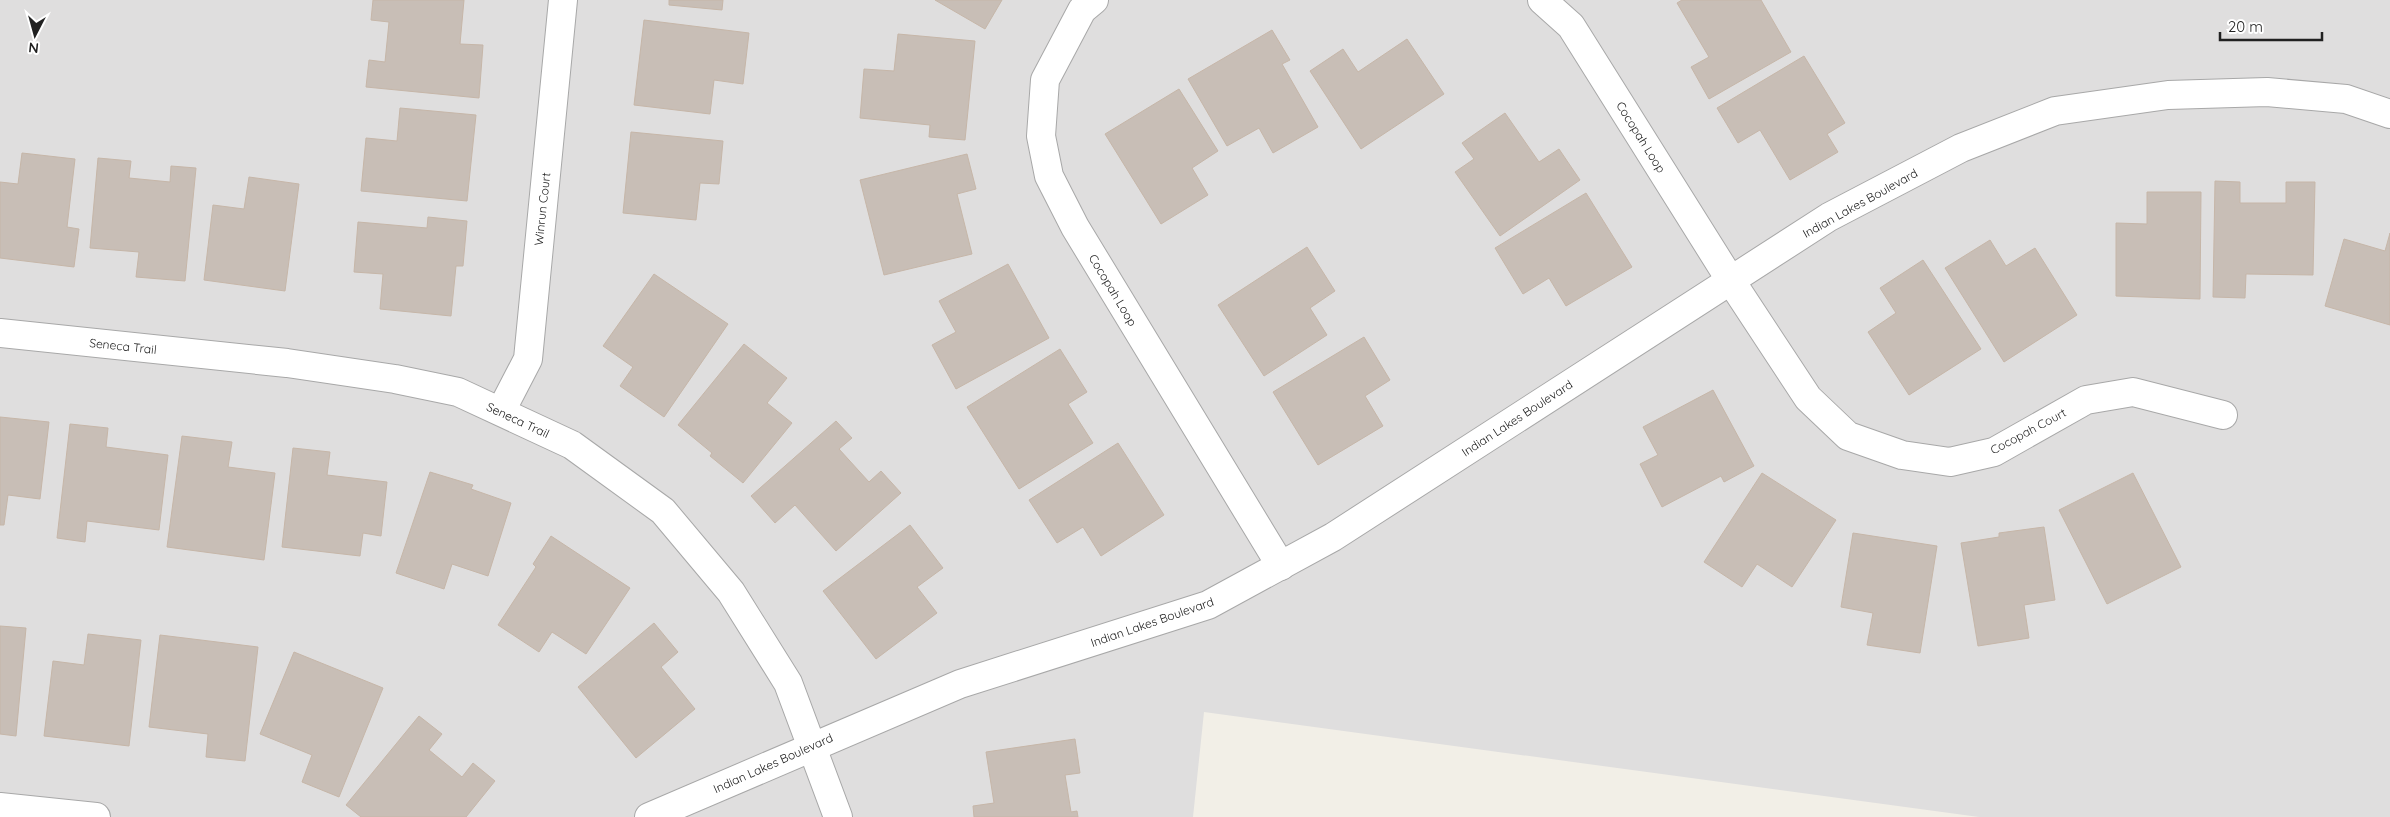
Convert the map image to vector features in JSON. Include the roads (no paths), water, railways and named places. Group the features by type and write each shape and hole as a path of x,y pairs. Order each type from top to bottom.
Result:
{"street":[{"name":"Winrun Court","path":"501,412 528,359 563,0"},
{"name":"Cocopah Loop","path":"1094,0 1082,10 1045,80 1041,136 1049,176 1075,227 1281,566"},
{"name":"Cocopah Loop","path":"1542,0 1570,26 1731,281"},
{"name":"Indian Lakes Boulevard","path":"649,817 960,684 1208,605 1333,537 1829,217 1961,148 2055,111 2168,95 2267,92 2346,99 2390,114"},
{"name":"Cocopah Court","path":"1731,281 1808,398 1848,436 1902,455 1950,462 1994,452 2086,400 2133,392 2223,415"},
{"name":"Seneca Trail","path":"0,333 287,363 395,379 458,392 572,445 663,511 730,592 788,684 838,817"},
{"path":"0,807 96,817"}]}
